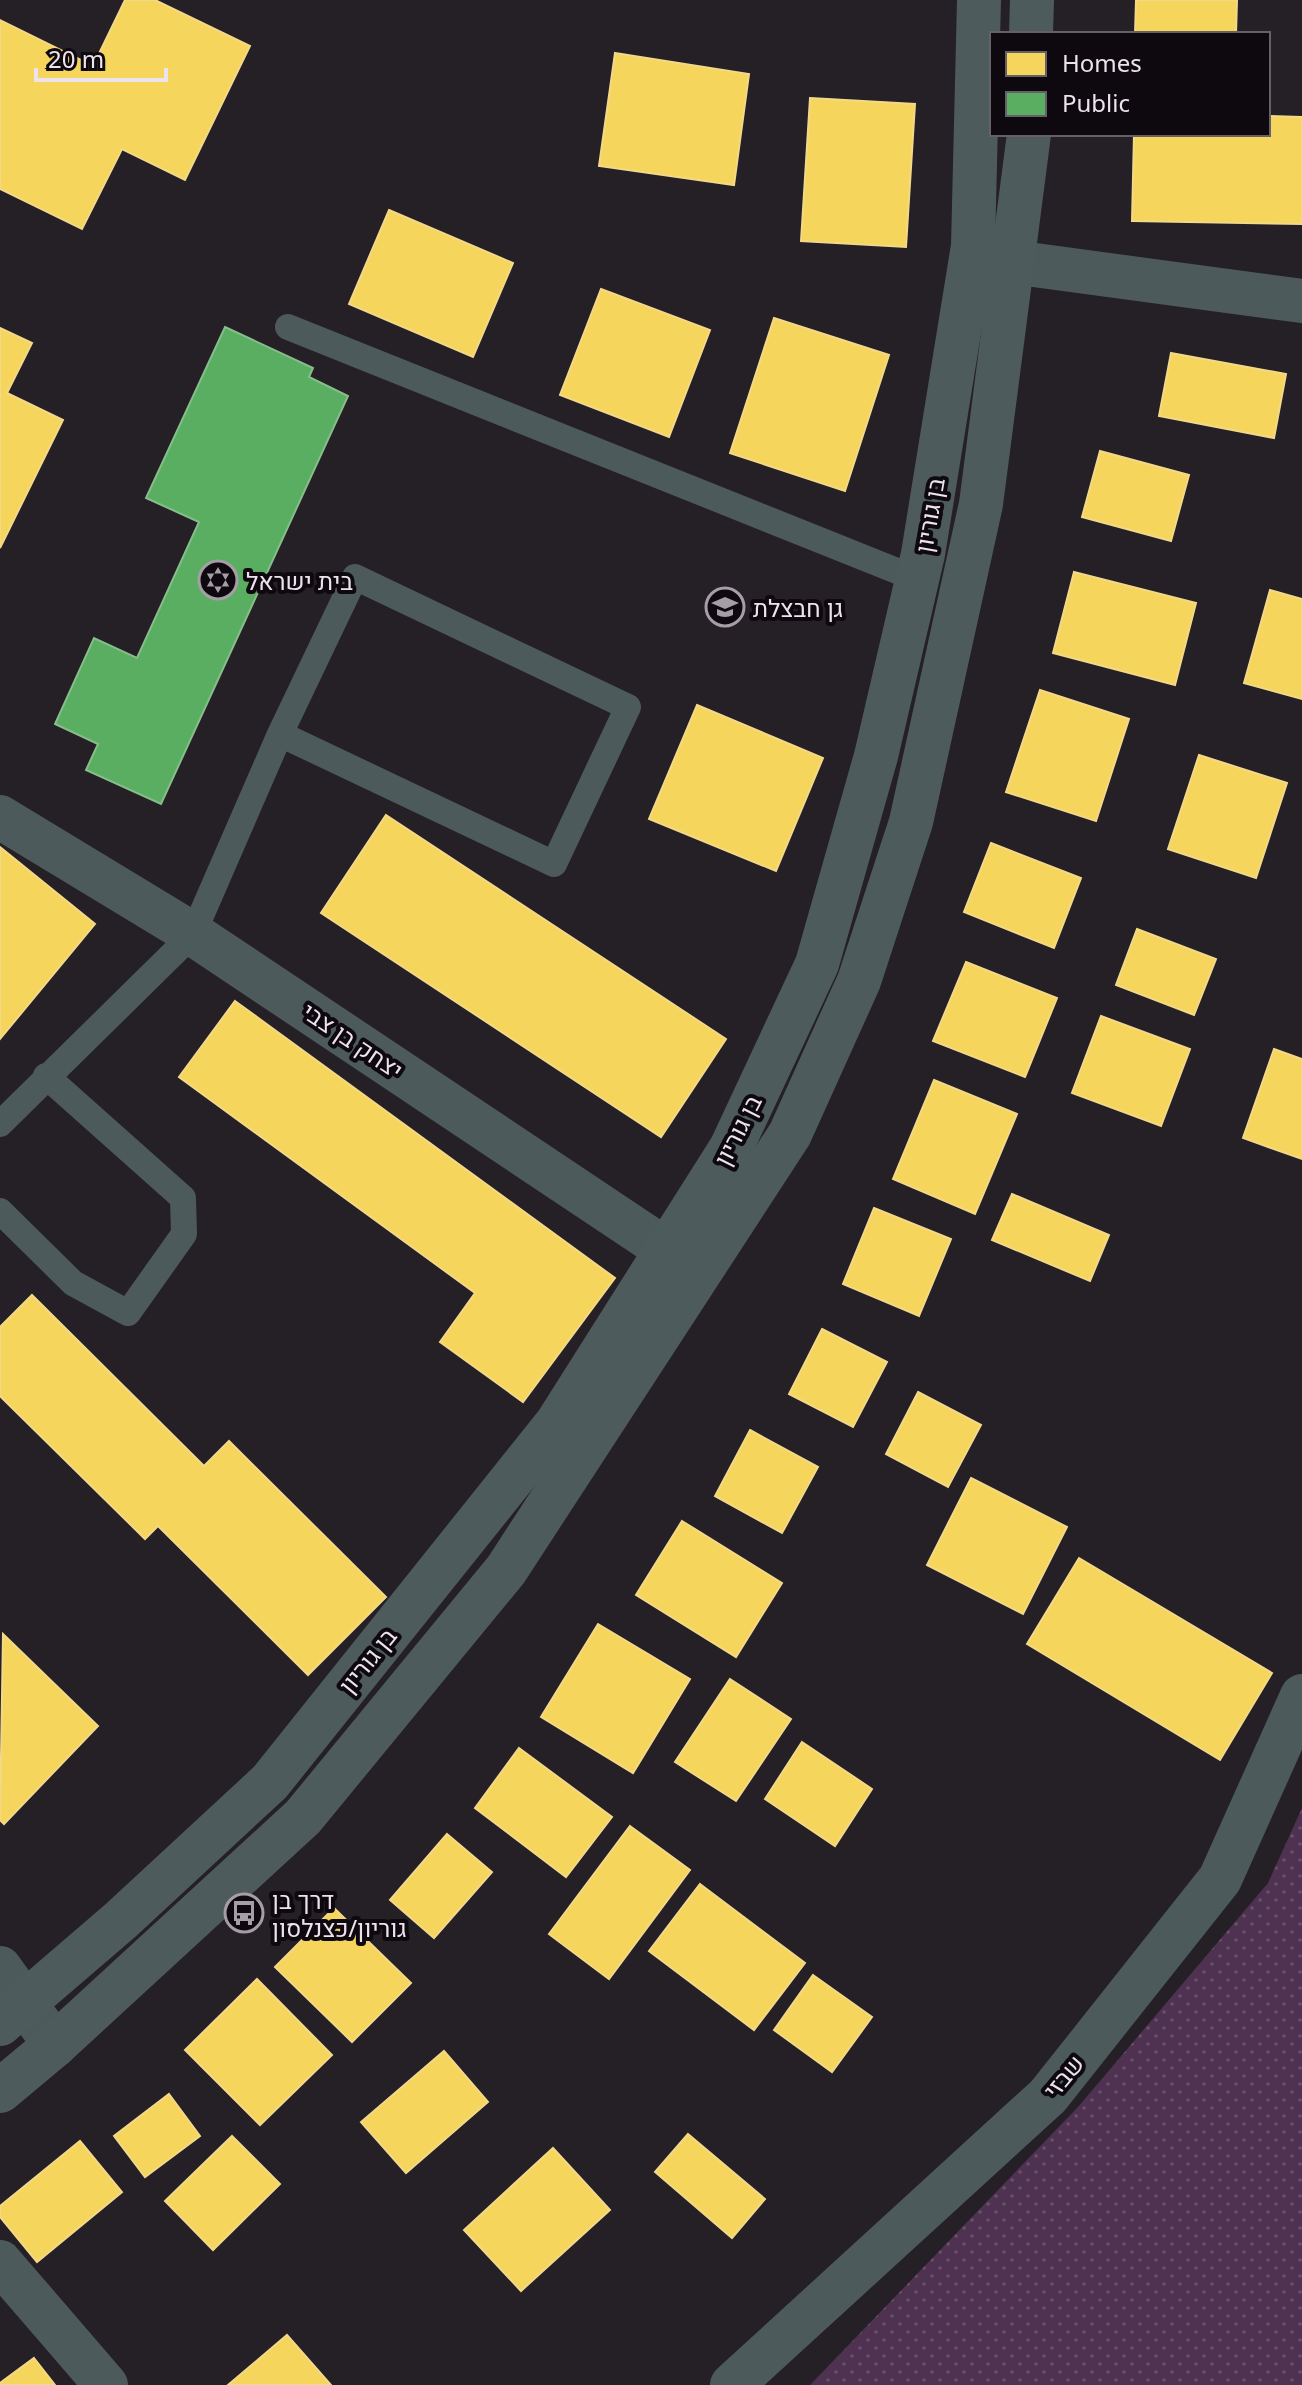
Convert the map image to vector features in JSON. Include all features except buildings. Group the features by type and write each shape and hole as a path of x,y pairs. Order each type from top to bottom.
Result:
{"street":[{"name":"בן גוריון","path":"0,2091 55,2045 303,1817 506,1570 683,1261 731,1148 817,964 876,756 917,579 971,257 979,0"},
{"path":"1031,32 1032,0"},
{"name":"בן גוריון","path":"13,2013 270,1782 683,1261 790,1134 859,981 911,822 981,504 1029,136"},
{"path":"971,257 1302,301"},
{"name":"יצחק בן צבי","path":"0,817 193,934 683,1261"},
{"name":"שבזי","path":"732,2385 1048,2096 1220,1879 1302,1696"},
{"path":"0,1968 13,2013 55,2045"},
{"path":"0,2262 106,2385"}],"lane":[{"path":"288,327 917,579"},
{"path":"0,1124 193,934 280,734 355,577 628,707 554,864 280,734"},
{"path":"0,1211 73,1283 128,1313 184,1234 183,1198 46,1076"}],"shaded area":[{"path":"1302,1808 1302,2385 810,2385 1078,2107 1268,1883"}],"place":[{"name":"בית ישראל","path":"218,580"},
{"name":"גן חבצלת","path":"725,607"},
{"name":"דרך בן גוריון/כצנלסון","path":"244,1913"}]}
